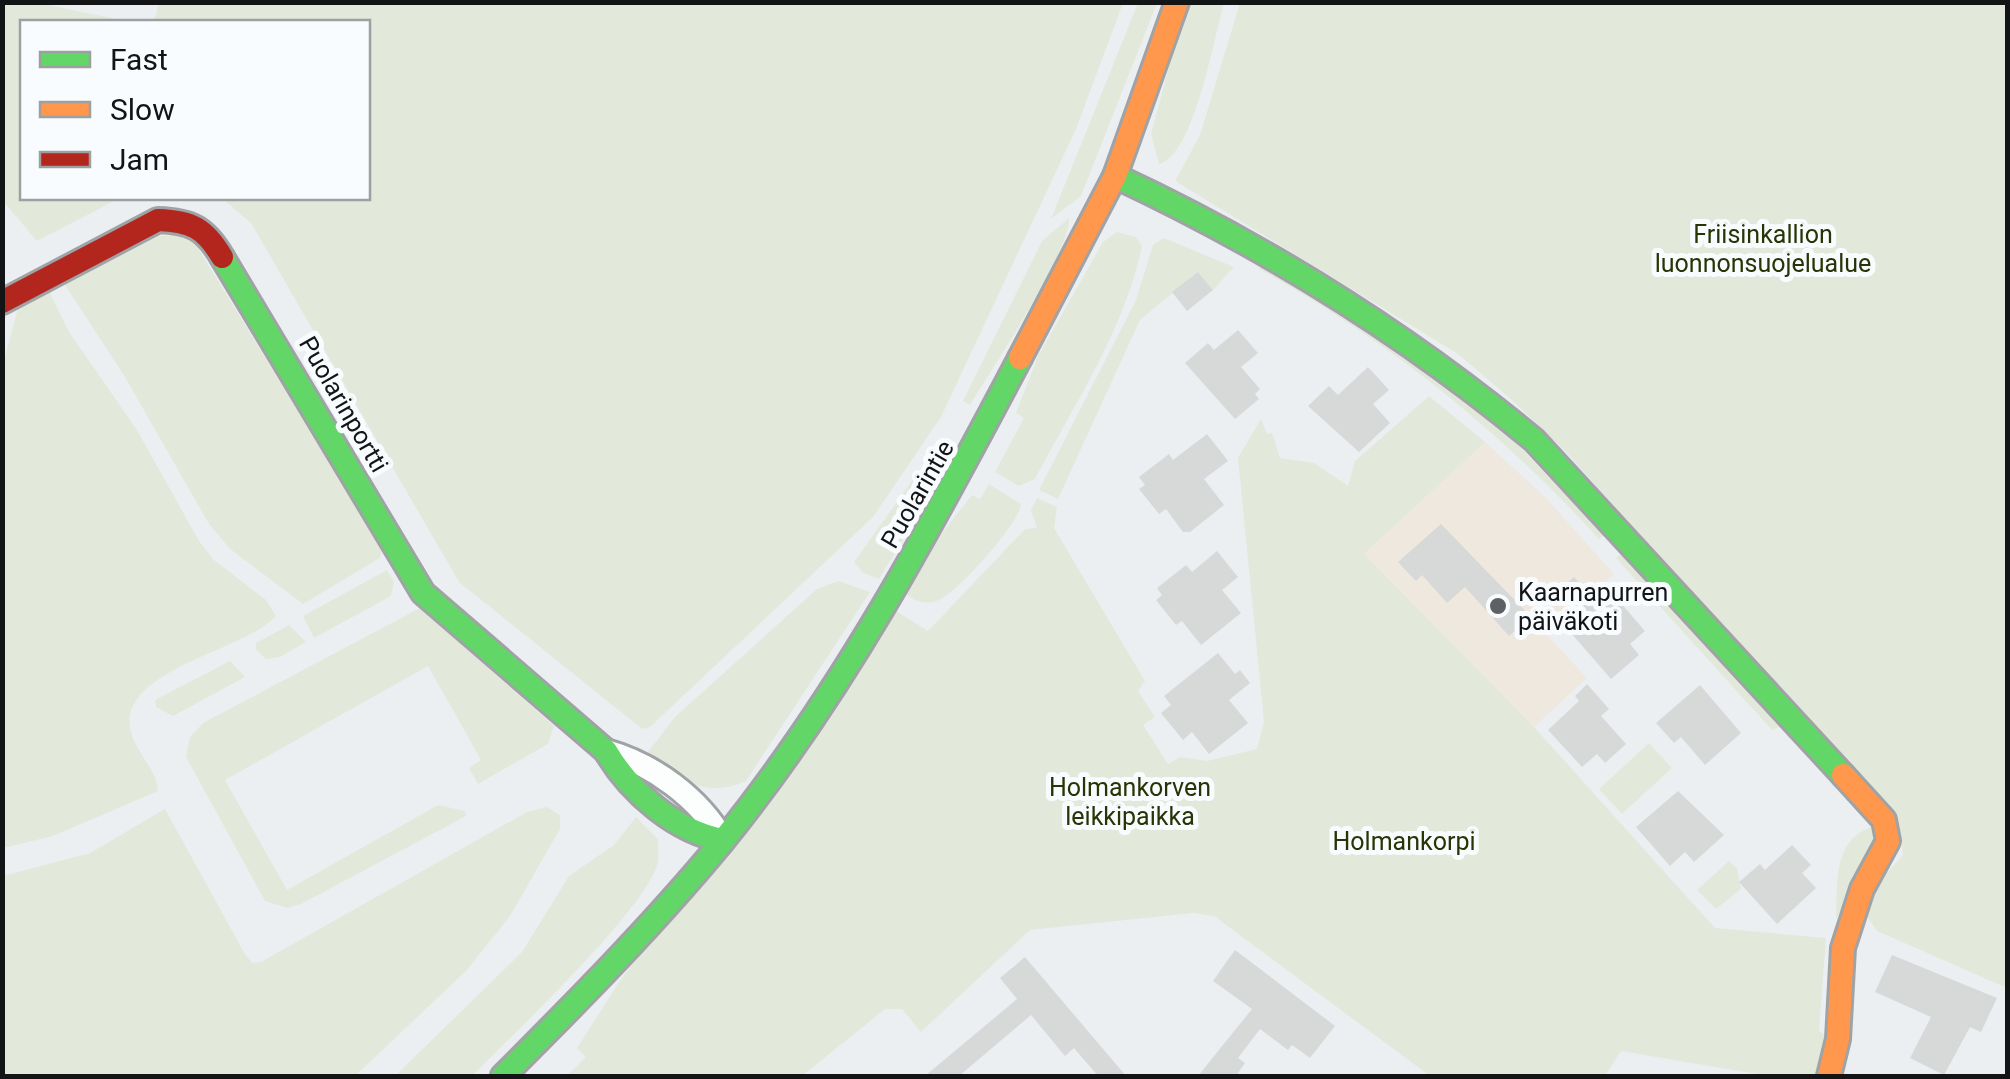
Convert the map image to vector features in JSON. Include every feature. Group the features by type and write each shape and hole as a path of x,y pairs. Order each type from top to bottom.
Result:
{"street":[{"name":"Puolarintie","path":"502,1076 618,961 723,840 808,721 921,546 1115,176 1177,2"},
{"path":"1115,176 1256,244 1428,354 1482,396 1534,440 1884,820 1888,841 1862,890 1843,948 1838,1039 1830,1076"},
{"name":"Puolarinportti","path":"2,302 158,220 185,221 206,232 300,382 423,593 606,750 622,777 692,835 723,840"},
{"name":"Puolarintie","path":"531,1076 559,1049 618,961"}],"shaded area":[{"name":"Kaarnapurren päiväkoti","path":"1485,442 1545,497 1614,574 1548,636 1587,678 1534,727 1364,554"}],"green space":[{"path":"159,2 1123,2 1076,129 941,417 873,517 650,727 642,729 459,582 251,223 224,200 370,200 370,20 154,20"},
{"path":"2,3 39,3 120,20 20,20 20,200 116,200 37,241 3,201"},
{"path":"1138,3 1157,3 1081,196 1051,219"},
{"path":"1186,3 1224,3 1192,119 1183,140 1159,164 1151,134"},
{"name":"Friisinkallion luonnonsuojelualue","path":"1234,3 2007,3 2007,988 1877,931 1862,909 1871,890 1903,855 1900,830 1566,452 1458,354 1175,181 1200,135 1239,6"},
{"path":"1069,218 1045,282 970,405 963,401 1042,241"},
{"path":"1117,232 1136,237 1142,246 1124,307 1097,366 1035,479 1019,486 995,472 1024,418 1016,413 1038,356 1103,242"},
{"path":"190,235 382,548 380,558 303,604 230,549 209,524 125,377 65,285 147,236"},
{"path":"1164,238 1234,267 1213,290 1198,272 1140,320 1058,499 1039,490 1136,300 1153,245"},
{"path":"1264,256 1476,401 1604,535 1599,539 1522,461 1440,390 1352,326 1259,269"},
{"path":"47,287 69,332 137,430 199,541 214,560 266,600 276,616 239,640 164,676 132,708 132,736 154,775 158,791 53,836 3,848 2,368 18,308"},
{"name":"Holmankorpi","path":"1429,396 1485,442 1364,554 1534,727 1715,928 1826,938 1819,1031 1829,1038 1821,1076 1769,1076 1621,1051 1605,1076 1430,1076 1214,916 1193,913 1030,930 921,1032 902,1009 885,1009 802,1076 567,1076 586,1057 577,1048 619,982 893,609 928,631 1025,529 1037,528 1031,510 1037,498 1057,507 1054,528 1145,681 1138,691 1155,717 1143,725 1168,764 1180,757 1207,761 1257,749 1264,722 1238,458 1261,419 1267,434 1272,433 1280,458 1314,463 1348,486 1355,461"},
{"path":"932,453 940,458 924,505 879,579 862,572 854,562"},
{"path":"989,484 1021,504 1000,540 960,584 939,600 924,602 903,592 923,557 972,495 980,499"},
{"path":"1626,550 1781,726 1772,730 1616,558"},
{"path":"387,570 394,582 391,596 314,638 303,616"},
{"path":"838,581 870,592 746,781 705,787 681,779 644,757 675,717 817,589"},
{"path":"420,608 554,726 548,744 478,784 469,768 481,760 428,666 225,780 287,890 438,805 465,811 466,816 301,904 287,908 265,901 186,757 190,737 203,723"},
{"path":"289,625 306,642 280,657 266,659 256,649 256,643"},
{"path":"230,661 245,677 173,716 156,707 155,700"},
{"path":"1649,743 1672,768 1622,814 1599,789"},
{"path":"547,807 560,815 560,829 510,916 466,971 355,1076 3,1076 3,876 90,853 165,809 246,956 253,963 261,962 527,812"},
{"path":"636,817 658,839 658,862 649,883 630,909 576,972 472,1076 395,1076 522,952 569,876 614,845"},
{"path":"1872,827 1876,847 1836,919 1844,853 1859,833"},
{"path":"1729,861 1737,868 1741,889 1716,909 1697,890"}],"building":[{"path":"1198,272 1213,290 1187,311 1172,292"},
{"path":"1238,330 1258,353 1241,367 1260,389 1255,394 1259,399 1235,419 1185,363 1208,343 1214,350"},
{"path":"1368,367 1389,390 1373,404 1390,423 1359,452 1308,406 1329,386 1338,395"},
{"path":"1207,434 1228,461 1204,479 1224,505 1190,532 1183,532 1166,509 1159,514 1139,489 1145,485 1139,477 1169,454 1173,460"},
{"path":"1441,524 1531,617 1509,636 1465,587 1447,603 1422,575 1416,581 1398,562"},
{"path":"1217,551 1238,577 1222,590 1241,613 1201,645 1182,621 1176,625 1156,600 1162,595 1157,588 1186,565 1192,572"},
{"path":"1574,577 1600,605 1613,594 1645,631 1630,644 1639,655 1611,679 1565,626 1582,611 1561,589"},
{"path":"1218,653 1235,674 1240,670 1250,683 1229,700 1248,723 1209,754 1192,732 1183,740 1161,713 1171,705 1164,696"},
{"path":"1587,684 1609,709 1601,716 1626,744 1605,763 1597,754 1582,767 1548,730 1579,701 1575,696"},
{"path":"1700,685 1741,733 1705,765 1681,737 1674,743 1656,723"},
{"path":"1678,791 1724,835 1694,862 1685,852 1670,866 1636,827"},
{"path":"1792,845 1811,865 1802,873 1816,888 1777,924 1739,882 1760,864 1765,870"},
{"path":"1235,950 1335,1026 1310,1058 1292,1045 1288,1050 1260,1029 1238,1058 1245,1063 1236,1076 1198,1076 1252,1009 1213,981"},
{"path":"1892,955 1997,998 1981,1032 1970,1027 1944,1075 1910,1058 1931,1017 1875,992"},
{"path":"1025,957 1126,1076 1098,1076 1074,1048 1065,1056 1031,1015 959,1076 925,1076 1017,999 1000,978"}],"traffic: fast":[{"path":"1115,176 1226,232 1333,294 1435,364 1534,440 1843,775"},
{"path":"222,257 423,593 606,751 628,781 656,808 688,828 723,840"},
{"path":"503,1076 669,903 765,787 882,608 1020,358"}],"traffic: slow":[{"path":"1020,358 1115,176 1177,2"},
{"path":"1829,1076 1838,1039 1843,948 1862,889 1888,841 1884,820 1843,775"}],"traffic: jam":[{"path":"2,302 158,220 196,228 222,257"}],"place":[{"name":"Kaarnapurren päiväkoti","path":"1498,606"}],"park label":[{"name":"Holmankorven leikkipaikka","path":"1130,802"}]}
